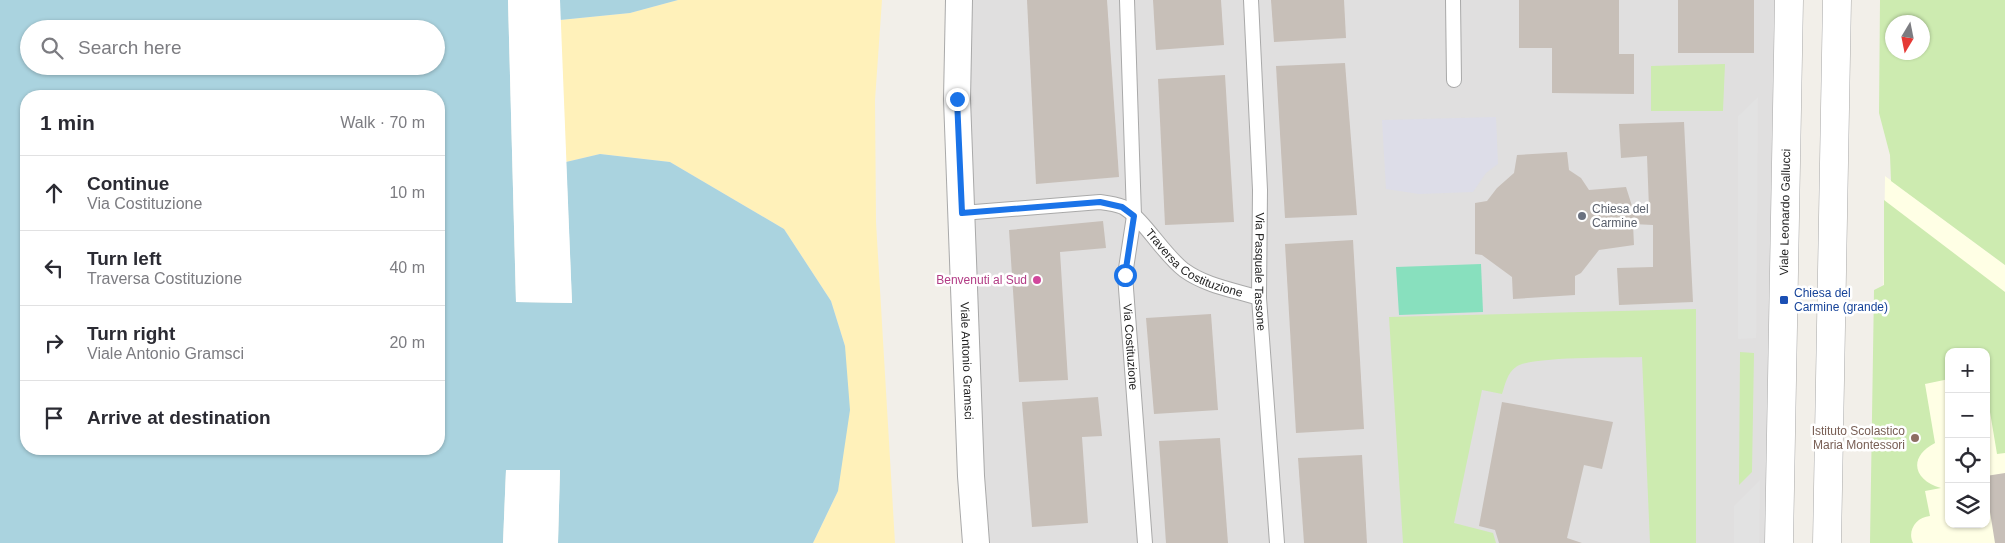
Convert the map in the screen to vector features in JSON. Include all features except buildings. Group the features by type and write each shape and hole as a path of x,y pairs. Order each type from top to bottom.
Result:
{"street":[{"name":"Viale Antonio Gramsci","path":"959,0 957,99 971,476 976,543"},
{"name":"Viale Leonardo Gallucci","path":"1779,543 1789,0"},
{"path":"1827,543 1837,0"}],"lane":[{"name":"Via Costituzione","path":"1127,0 1134,216 1125,275 1145,543"},
{"name":"Via Pasquale Tassone","path":"1251,0 1260,190 1259,298 1277,543"},
{"path":"1453,0 1454,80"},
{"name":"Traversa Costituzione","path":"962,213 1100,202 1122,207 1134,216 1171,259 1200,280 1259,298"}],"shaded area":[{"path":"959,0 1789,0 1779,543 976,543"},
{"path":"1758,97 1756,338 1738,339 1738,116"},
{"path":"1496,117 1498,164 1486,173 1473,192 1419,194 1386,189 1382,120"},
{"name":"Istituto Scolastico Maria Montessori","path":"1885,176 2005,265 2005,543 1880,543"},
{"path":"1760,480 1759,543 1734,543 1734,506"}],"green space":[{"path":"1880,0 2005,0 2005,265 1891,181 1890,155 1879,113"},
{"path":"1725,64 1723,111 1651,111 1651,66"},
{"name":"Istituto Scolastico Maria Montessori","path":"1884,200 2005,292 2005,453 1997,454 1990,412 1990,348 1945,348 1945,380 1925,384 1935,443 1921,455 1917,468 1924,480 1941,488 1925,491 1930,516 1921,519 1914,525 1911,534 1913,543 1870,543 1874,290 1884,285"},
{"path":"1481,264 1483,312 1399,315 1396,267"},
{"path":"1696,309 1696,543 1650,543 1642,357 1556,359 1524,363 1510,372 1502,394 1482,390 1454,523 1493,533 1496,543 1403,543 1389,317"},
{"path":"1740,352 1754,353 1752,472 1739,485"}],"sand":[{"path":"678,0 882,0 875,100 876,222 895,543 813,543 838,491 845,346 831,301 784,229 670,162 600,154 566,162 560,20 630,13"}],"water":[{"path":"0,0 508,0 516,302 572,303 566,162 600,154 670,162 784,229 831,301 845,346 850,410 838,491 813,543 558,543 560,470 506,470 503,543 0,543"},
{"path":"560,0 678,0 630,13 560,20"}],"pier":[{"path":"508,0 560,0 572,303 516,302"},
{"path":"506,470 560,470 558,543 503,543"}],"place":[{"name":"Chiesa del Carmine","path":"1582,216"},
{"name":"Benvenuti al Sud","path":"1037,280"},
{"name":"Chiesa del Carmine (grande)","path":"1784,300"},
{"name":"Istituto Scolastico Maria Montessori","path":"1915,438"}],"route":[{"path":"957,99 962,213 1100,202 1122,207 1134,216 1125,275"}]}
